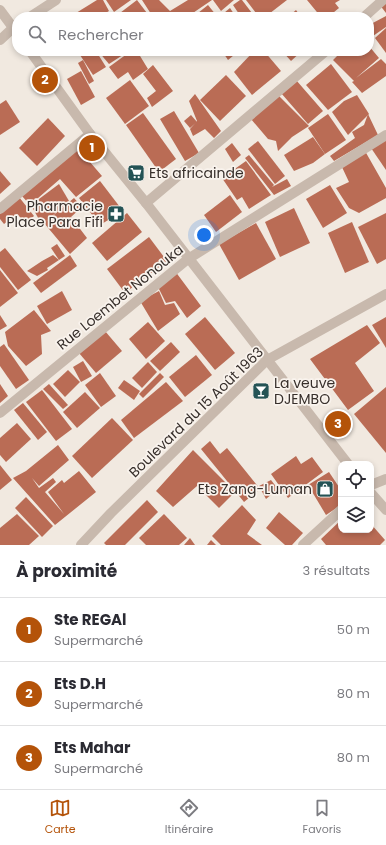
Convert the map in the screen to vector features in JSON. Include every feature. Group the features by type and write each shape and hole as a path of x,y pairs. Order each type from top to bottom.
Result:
{"street":[{"path":"38,12 56,0"},
{"path":"370,12 383,0"},
{"path":"0,10 12,24"},
{"path":"0,40 12,32"},
{"path":"34,56 90,134 346,461"},
{"path":"146,204 320,56"},
{"path":"0,210 90,134"},
{"name":"Rue Loembet Nonouka","path":"0,413 188,259 386,135"},
{"name":"Boulevard du 15 Août 1963","path":"81,545 111,513 268,360 386,294"},
{"path":"374,484 386,479"},
{"path":"374,496 386,510"},
{"path":"303,545 338,513"}],"building":[{"path":"97,0 103,0 109,11 107,12 78,12"},
{"path":"106,0 131,0 114,12"},
{"path":"137,0 146,12 121,12"},
{"path":"142,0 159,0 170,11 188,0 212,0 194,12 150,12"},
{"path":"213,0 234,0 221,11"},
{"path":"242,0 251,12 238,12 233,5"},
{"path":"246,0 287,0 271,12 255,12"},
{"path":"307,0 340,0 335,3 339,8 334,12 317,12"},
{"path":"386,0 386,13 379,4"},
{"path":"208,5 214,12 199,12"},
{"path":"230,8 233,12 225,12"},
{"path":"386,16 386,27 374,35 374,22"},
{"path":"386,28 386,53 375,38"},
{"path":"374,52 379,58 356,78 381,59 386,64 386,76 362,93 352,82 354,81 333,60 337,56 374,56"},
{"path":"81,56 99,56 106,67 93,75"},
{"path":"102,56 121,56 109,64"},
{"path":"124,56 140,56 148,69 133,80 128,72 118,79 109,67"},
{"path":"225,56 233,56 228,60"},
{"path":"249,56 268,56 281,71 252,95 234,72"},
{"path":"286,56 296,56 291,61"},
{"path":"83,60 94,81 89,84 78,63"},
{"path":"331,64 352,92 328,110 306,85"},
{"path":"153,65 173,91 152,107 147,98 156,91 143,74"},
{"path":"81,71 95,97 81,105 67,79"},
{"path":"226,75 246,96 220,121 200,100"},
{"path":"130,80 149,106 125,124 106,98"},
{"path":"296,80 323,111 308,124 281,93"},
{"path":"195,94 221,131 214,138 205,129 193,136 190,129 197,121 189,101"},
{"path":"357,95 369,114 348,135 332,112 344,101"},
{"path":"279,96 309,126 292,137 278,151 276,141 268,139 251,119"},
{"path":"6,100 20,122 0,135 0,104"},
{"path":"174,111 199,153 185,161 160,119"},
{"path":"143,113 176,159 159,172 126,125"},
{"path":"328,114 346,140 325,154 308,128"},
{"path":"368,114 378,135 334,161 330,156 355,138 352,132 364,125"},
{"path":"191,115 197,122 190,128 184,121"},
{"path":"48,118 65,136 37,166 19,148"},
{"path":"313,137 325,154 313,163 294,171 284,155"},
{"path":"386,140 386,170 371,148"},
{"path":"258,141 285,176 275,184 248,149"},
{"path":"232,143 241,155 233,162 225,149"},
{"path":"77,147 102,176 76,197 60,179 30,205 22,196"},
{"path":"365,151 386,188 386,198 359,213 349,208 336,188 349,182 341,165"},
{"path":"249,155 274,185 272,187 287,179 291,186 274,195 245,158"},
{"path":"246,161 271,195 249,209 242,197 237,200 222,178"},
{"path":"0,171 11,184 0,194"},
{"path":"100,181 123,211 100,225 79,198"},
{"path":"59,184 69,201 42,225 31,205"},
{"path":"330,185 347,213 323,228 306,199"},
{"path":"230,195 242,212 216,232 204,215"},
{"path":"19,197 34,216 26,223 17,214 4,224 0,219 0,214"},
{"path":"74,198 82,207 71,217 87,238 70,254 44,223"},
{"path":"294,208 310,243 280,257 265,222"},
{"path":"127,213 142,232 107,261 92,243"},
{"path":"386,213 386,259 377,264 358,227"},
{"path":"352,222 369,262 345,273 328,233"},
{"path":"256,223 276,259 239,280 219,244"},
{"path":"149,237 167,261 125,293 107,269"},
{"path":"57,244 65,256 59,260 51,248"},
{"path":"5,248 31,280 18,290 0,267 0,252"},
{"path":"53,255 59,260 47,268 48,270 37,276 27,271 42,261"},
{"path":"70,255 77,266 41,293 33,283"},
{"path":"0,270 18,293 0,307"},
{"path":"175,271 201,306 187,318 175,301 166,303 157,285"},
{"path":"62,291 72,310 47,324 37,306"},
{"path":"159,291 165,305 174,303 180,314 158,331 140,301"},
{"path":"34,310 51,331 41,335 42,354 26,366 8,346 5,332"},
{"path":"0,315 7,326 0,330"},
{"path":"205,317 235,353 215,370 185,334"},
{"path":"386,317 386,348 372,325"},
{"path":"148,322 165,341 146,359 129,339"},
{"path":"367,325 380,343 355,363 374,391 348,410 310,359"},
{"path":"105,331 122,351 96,373 79,353"},
{"path":"171,342 180,352 160,371 150,361"},
{"path":"4,344 29,380 16,389 0,366 0,347"},
{"path":"196,355 212,375 185,397 169,377"},
{"path":"83,361 92,376 81,382 73,367"},
{"path":"148,362 157,372 142,388 132,378"},
{"path":"68,370 80,382 65,397 53,384"},
{"path":"100,373 116,396 101,407 85,385"},
{"path":"160,373 164,377 143,398 139,394"},
{"path":"124,380 140,391 134,400 118,388"},
{"path":"166,382 183,401 134,438 121,420"},
{"path":"0,384 8,396 0,403"},
{"path":"49,384 68,405 63,409 43,389"},
{"path":"386,387 386,453 354,414"},
{"path":"42,390 72,429 56,441 26,402"},
{"path":"85,392 100,408 77,428 63,412"},
{"path":"23,403 47,432 38,440 14,410"},
{"path":"112,418 133,440 92,478 72,456"},
{"path":"17,423 31,439 6,462 0,455 0,438"},
{"path":"210,441 220,454 227,448 260,489 244,502 201,449"},
{"path":"58,445 69,460 39,486 32,478 39,488 53,478 56,482 45,492 64,514 48,492 62,480 64,483 79,471 96,492 55,525 13,478 26,471"},
{"path":"193,450 235,492 219,508 197,486 173,507 156,491"},
{"path":"296,456 301,464 312,457 323,472 288,498 271,474"},
{"path":"0,465 12,480 0,490"},
{"path":"329,472 338,486 338,507 326,515 308,485"},
{"path":"271,480 278,489 266,499 259,486"},
{"path":"26,497 53,526 42,537 15,508"},
{"path":"147,500 158,512 125,545 106,545 104,543"},
{"path":"242,505 256,520 247,534 262,545 221,545 212,536"},
{"path":"279,512 303,533 292,545 285,545 266,528"},
{"path":"17,514 39,536 29,545 0,545 0,528"},
{"path":"164,514 187,538 179,545 146,545 139,538"},
{"path":"338,523 338,533 374,533 374,527 385,540 380,545 326,545 321,539"},
{"path":"190,538 195,545 184,545"},
{"path":"211,540 216,545 207,545"}],"place":[{"name":"Ets D.H","path":"45,80"},
{"name":"Ste REGAl","path":"92,148"},
{"name":"Ets africainde","path":"136,173"},
{"name":"Pharmacie Place Para Fifi","path":"116,214"},
{"name":"La veuve DJEMBO","path":"261,391"},
{"name":"Ets Mahar","path":"338,424"},
{"name":"Ets Zang-Luman","path":"325,489"}]}
